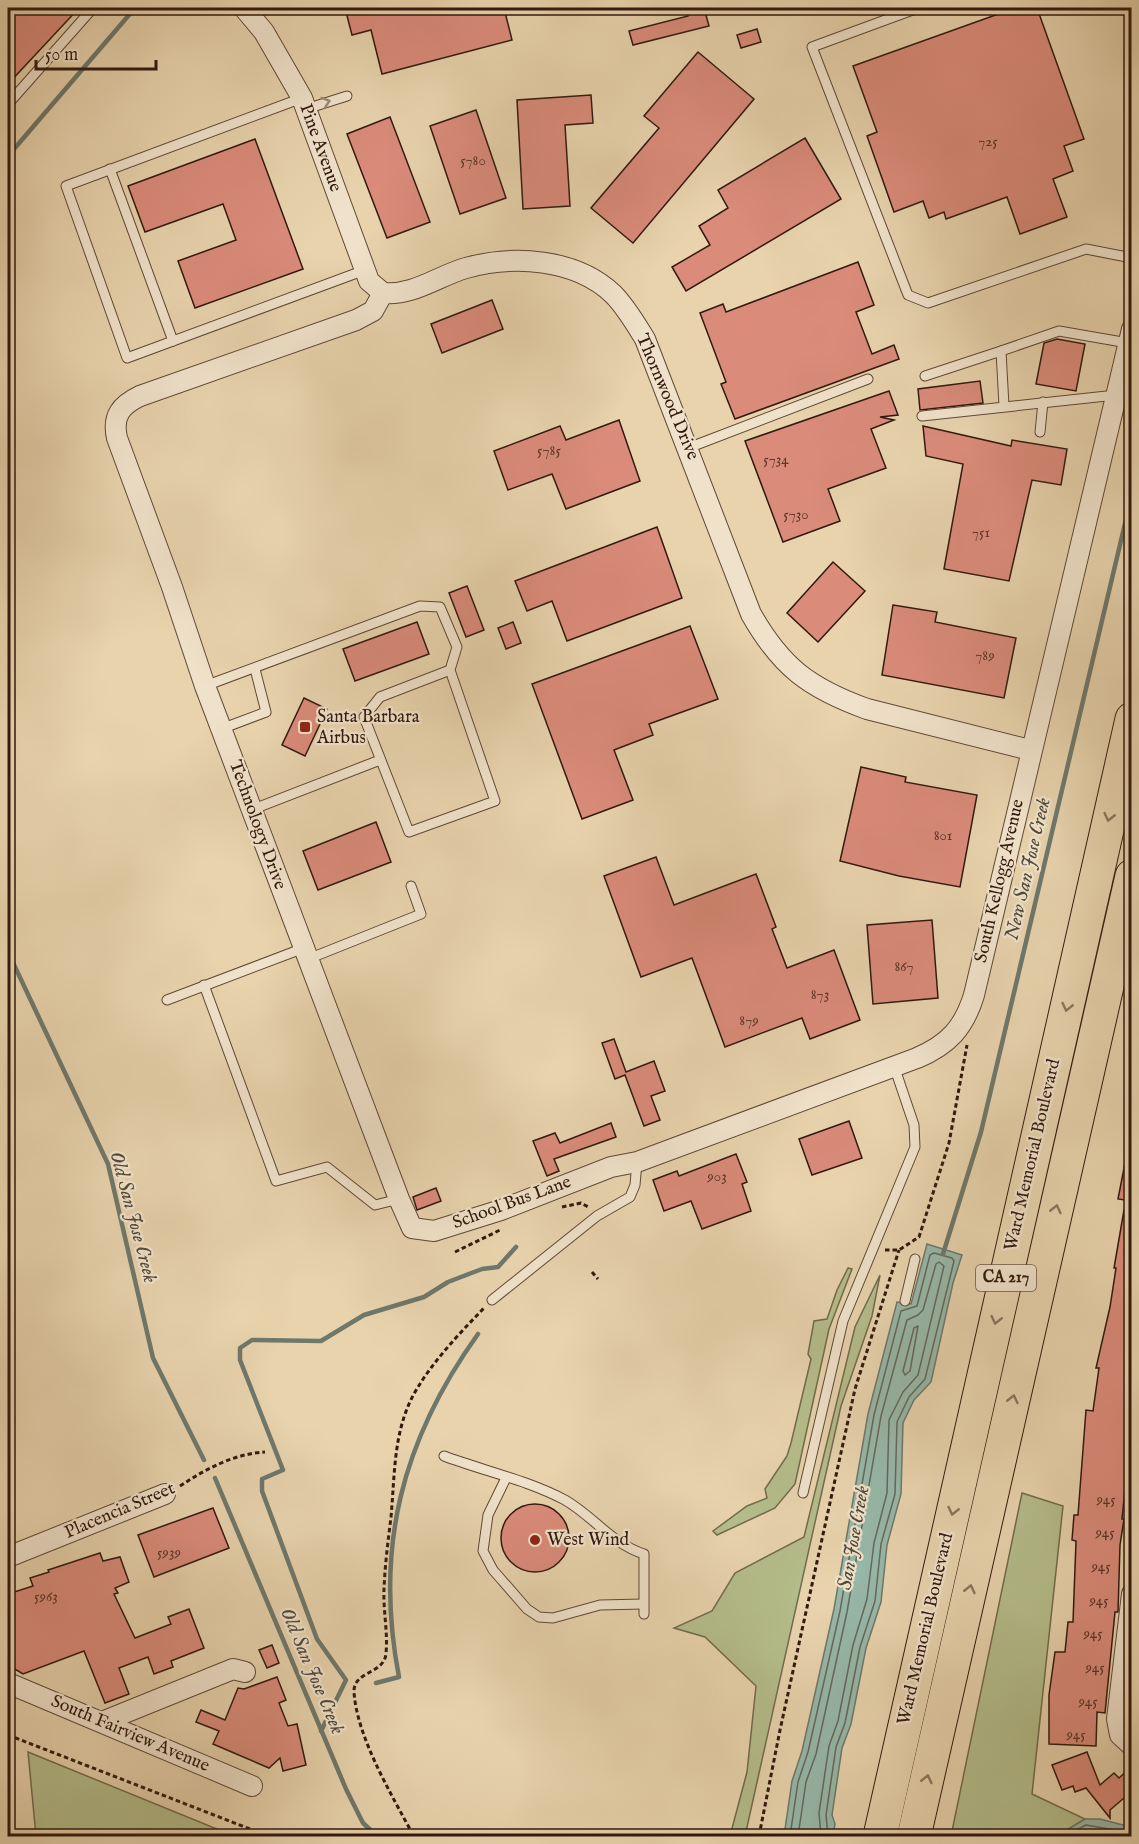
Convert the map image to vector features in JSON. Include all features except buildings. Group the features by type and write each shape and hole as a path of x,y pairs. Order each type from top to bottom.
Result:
{"highway":[{"name":"Ward Memorial Boulevard","path":"880,1836 1131,719"},
{"name":"Ward Memorial Boulevard","path":"914,1836 1131,876"}],"street":[{"name":"Pine Avenue","path":"244,8 264,32 304,104 369,281 383,292"},
{"name":"Thornwood Drive","path":"383,292 405,292 465,268 516,260 541,262 567,268 591,279 611,292 624,306 645,339 751,614 767,643 786,665 848,702 867,709 1030,750"},
{"name":"Technology Drive","path":"383,292 373,311 356,320 140,396 127,402 116,419 117,438 172,587 205,686 412,1228"},
{"name":"South Kellogg Avenue","path":"611,1167 637,1162 894,1066 942,1046 957,1032 974,995 1030,750 1130,336"},
{"name":"School Bus Lane","path":"412,1228 434,1231 501,1209 611,1167"},
{"name":"Placencia Street","path":"8,1557 165,1494"},
{"path":"1131,1594 1117,1719 1120,1735 1131,1746"},
{"path":"102,1722 233,1669 245,1672"},
{"name":"South Fairview Avenue","path":"8,1683 252,1786"}],"lane":[{"path":"8,104 93,8"},
{"path":"918,8 812,47 908,295 928,303 1086,249 1131,258"},
{"path":"347,96 304,104 66,186 127,358 365,270"},
{"path":"110,170 173,341"},
{"path":"925,376 1059,331 1130,336"},
{"path":"1001,351 1004,406"},
{"path":"688,448 868,379"},
{"path":"922,416 1116,395"},
{"path":"1040,432 1043,402"},
{"path":"205,686 420,606 440,607 457,647 450,670 495,801 409,832 364,717 380,697 450,670"},
{"path":"221,729 266,712 255,669"},
{"path":"251,810 380,760"},
{"path":"166,1000 204,985 306,954 422,914 411,886"},
{"path":"204,985 276,1181 327,1167 375,1205 399,1199"},
{"path":"803,1493 841,1329 915,1148 914,1125 894,1066"},
{"path":"492,1300 597,1216 630,1197 635,1185 637,1162"},
{"path":"905,1301 915,1259"},
{"path":"444,1456 528,1484 564,1500 625,1547 644,1554 644,1614"},
{"path":"506,1478 488,1515 483,1551 493,1570 527,1609 539,1617 553,1618 600,1605 643,1604"}],"path":[{"path":"875,1246 883,1250 898,1250 919,1237 945,1158 967,1055 967,1044 957,1032"},
{"path":"559,1208 581,1203 597,1216"},
{"path":"455,1252 504,1229"},
{"path":"759,1836 853,1399 866,1347 898,1250"},
{"path":"592,1272 598,1279"},
{"path":"413,1835 374,1759 357,1711 354,1687 360,1677 380,1666 386,1654 384,1591 386,1558 395,1459 402,1422 414,1394 433,1366 492,1300"},
{"name":"Placencia Street","path":"165,1494 215,1465 241,1456 265,1452"},
{"path":"8,1735 268,1836"}],"green space":[{"path":"848,1268 852,1269 829,1329 795,1484 775,1508 717,1535 713,1531 747,1506 767,1498 765,1489 787,1456 791,1443 811,1359 808,1354 814,1321 827,1319"},
{"path":"880,1275 872,1316 841,1406 745,1836 730,1836 747,1772 756,1686 705,1637 674,1628 712,1611 735,1573 804,1537 855,1327"},
{"path":"1022,1493 1063,1506 1032,1794 1085,1819 1057,1836 951,1836"},
{"path":"28,1752 234,1836 36,1836"}],"water":[{"name":"San Jose Creek","path":"927,1244 962,1255 953,1283 931,1382 914,1400 903,1423 901,1494 887,1545 881,1602 866,1648 851,1724 842,1748 832,1815 835,1824 833,1836 784,1836 792,1781 802,1751 834,1609 868,1414 897,1302 911,1304"},
{"path":"1085,1819 1100,1819 1131,1827 1131,1836 1057,1836"}],"waterway":[{"name":"Old San Jose Creek","path":"8,156 135,8"},
{"name":"New San Jose Creek","path":"943,1254 981,1132 1132,494"},
{"name":"Old San Jose Creek","path":"8,952 108,1164 153,1358 204,1460"},
{"path":"321,1731 346,1680 317,1639 262,1491 262,1479 283,1470 240,1360 240,1348 252,1340 321,1341 364,1315 424,1297 448,1282 482,1269 498,1267 516,1247"},
{"path":"376,1683 399,1677 392,1630 390,1584 393,1540 401,1497 413,1455 430,1414 478,1334"},
{"name":"Old San Jose Creek","path":"215,1478 346,1789 363,1823 377,1836"}],"place":[{"name":"Santa Barbara Airbus","path":"305,727"},
{"name":"West Wind","path":"535,1540"}]}
